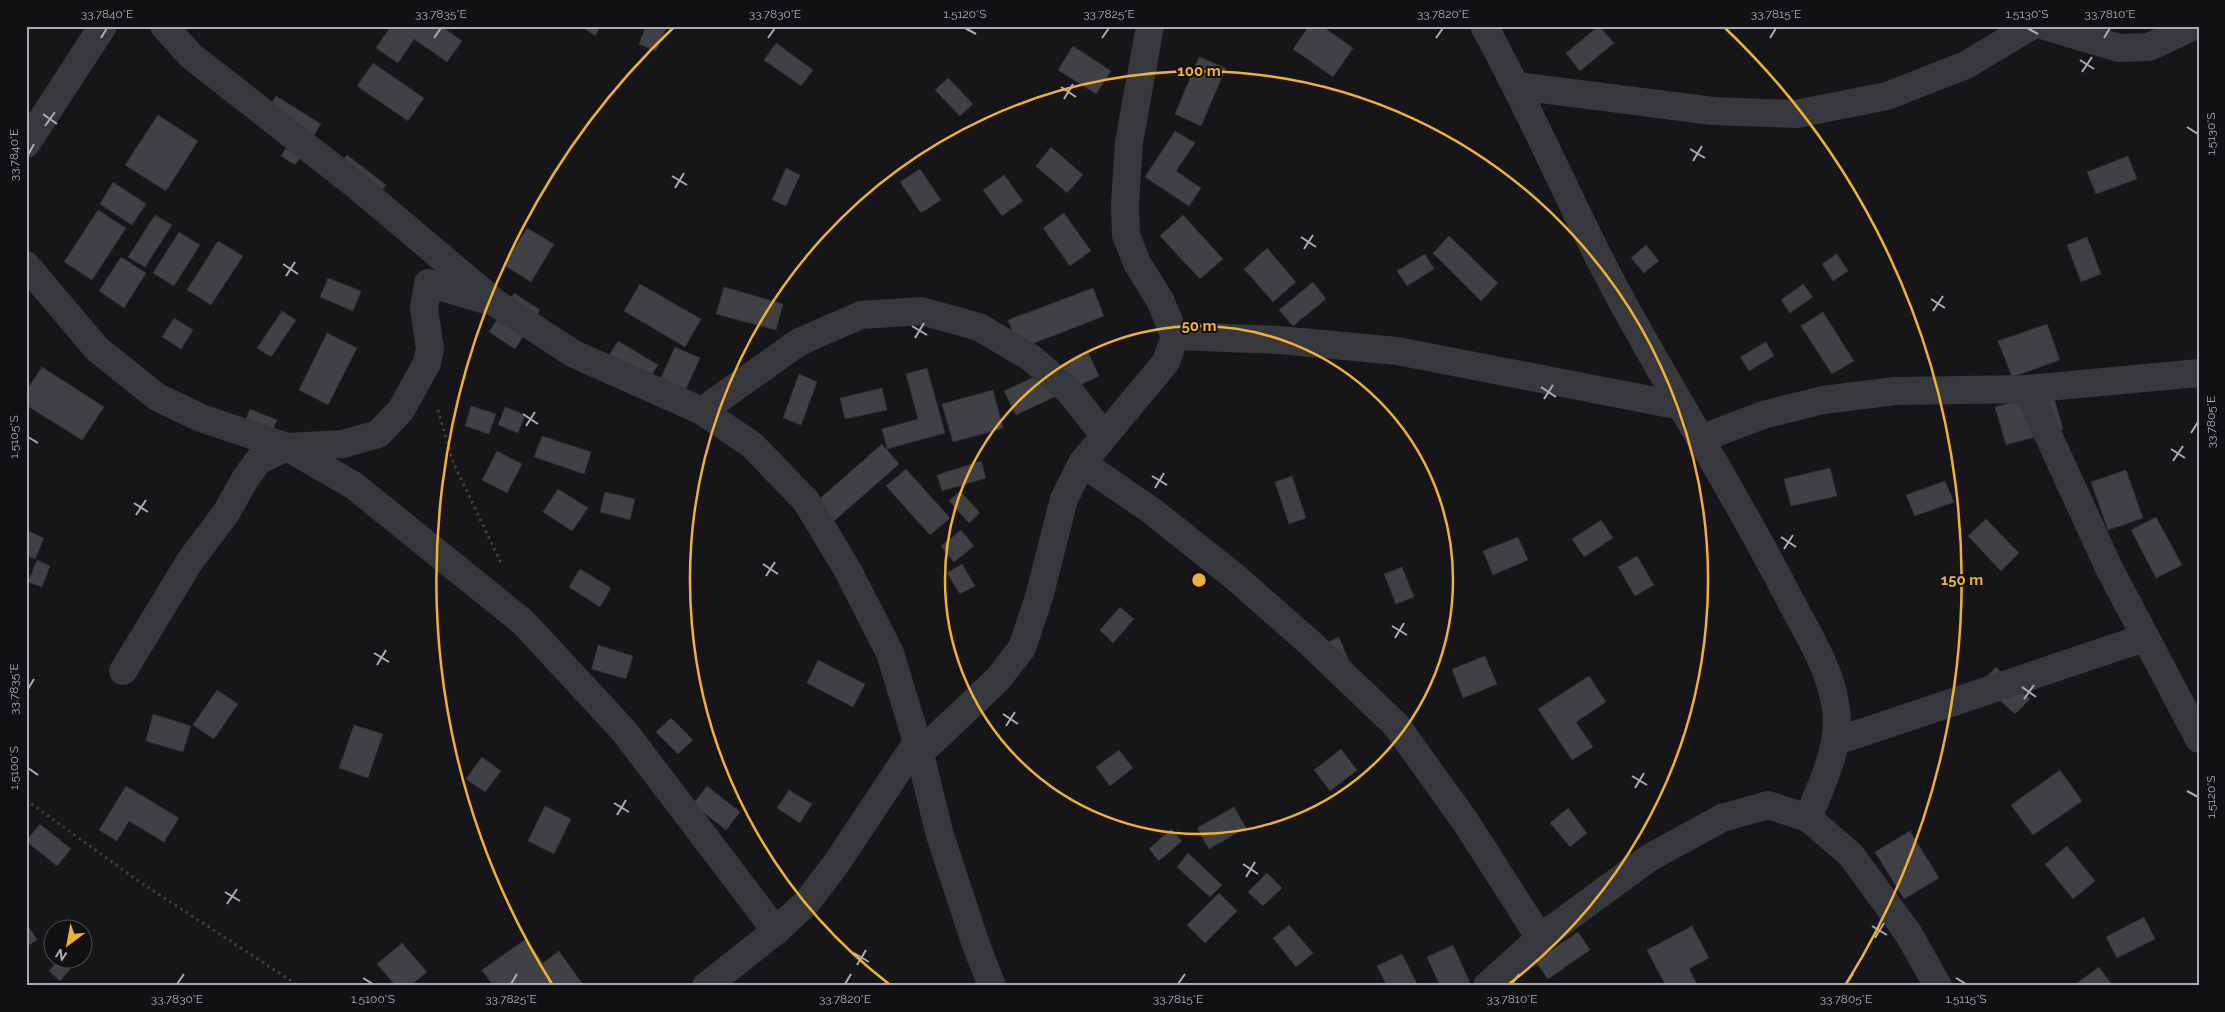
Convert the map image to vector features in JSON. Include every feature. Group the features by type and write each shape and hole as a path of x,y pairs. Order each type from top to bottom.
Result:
{"street":[{"path":"26,144 104,26"},
{"path":"164,26 190,55 357,186 497,304 574,354 702,412 752,445 806,501 847,569 890,653 918,748 942,841 975,942 992,986"},
{"path":"706,986 776,931 807,902 918,748 998,679 1022,648 1039,597 1064,499 1082,463 1104,435 1144,391 1166,362 1175,336 1160,300 1137,263 1126,235 1125,203 1129,142 1150,26"},
{"path":"1484,26 1517,86 1569,198 1632,321 1773,566 1822,662 1836,703 1837,741 1808,818"},
{"path":"1517,86 1713,111 1796,114 1887,96 1966,65 2031,26"},
{"path":"2045,26 2119,48 2149,47 2194,26"},
{"path":"26,265 97,349 157,397 201,418 287,447 353,485 523,622 624,731 776,931"},
{"path":"123,670 190,561 226,513 258,461 287,447 343,444 378,434 401,410 428,363 430,349 424,308 428,283 497,304"},
{"path":"702,412 799,342 861,315 921,311 979,327 1030,357 1070,392 1104,435"},
{"path":"1175,336 1280,340 1396,351 1681,406"},
{"path":"1700,439 1763,415 1823,400 1894,391 2027,389 2199,373"},
{"path":"2027,389 2108,568 2199,738"},
{"path":"1082,463 1152,511 1235,577 1310,643 1396,725 1465,821 1540,938"},
{"path":"1837,741 2144,638"},
{"path":"1486,986 1540,938 1649,858 1722,818 1768,806 1808,818 1851,855 1908,933 1938,986"}],"path":[{"path":"428,363 441,424 453,462 483,521 504,571"},
{"path":"26,800 140,882 299,986"}],"building":[{"path":"391,26 441,26 462,41 447,62 414,39 398,63 376,48"},
{"path":"581,26 601,26 595,36"},
{"path":"646,26 667,26 656,51 639,44"},
{"path":"1309,26 1322,26 1353,48 1333,77 1293,49"},
{"path":"1599,26 1614,43 1580,71 1566,53"},
{"path":"776,43 813,70 801,86 764,60"},
{"path":"1073,46 1111,71 1096,94 1058,70"},
{"path":"1199,57 1226,68 1201,126 1175,114"},
{"path":"373,63 424,98 408,121 357,86"},
{"path":"948,78 973,104 960,116 935,90"},
{"path":"276,96 321,124 295,165 281,156 298,130 267,111"},
{"path":"158,115 198,141 166,191 125,165"},
{"path":"1175,131 1195,143 1176,171 1201,188 1189,206 1145,177"},
{"path":"1051,147 1083,175 1067,193 1036,166"},
{"path":"347,155 386,185 373,201 335,170"},
{"path":"2128,156 2137,179 2096,194 2087,172"},
{"path":"786,168 800,175 786,206 772,200"},
{"path":"920,169 941,200 921,213 900,182"},
{"path":"1004,175 1023,201 1002,216 983,190"},
{"path":"113,182 146,204 132,225 100,204"},
{"path":"98,210 126,228 92,280 64,262"},
{"path":"1064,213 1091,251 1070,266 1043,228"},
{"path":"155,215 172,225 145,267 128,257"},
{"path":"1183,215 1223,259 1200,279 1160,236"},
{"path":"527,228 554,244 531,282 504,265"},
{"path":"179,232 200,245 174,286 153,273"},
{"path":"1449,236 1498,283 1481,301 1433,253"},
{"path":"2087,237 2101,274 2081,282 2067,245"},
{"path":"218,241 243,256 211,305 187,290"},
{"path":"1646,245 1659,261 1644,273 1631,258"},
{"path":"1267,248 1296,282 1273,302 1244,269"},
{"path":"1425,254 1434,269 1407,286 1397,271"},
{"path":"1837,254 1848,271 1833,281 1822,264"},
{"path":"121,257 146,273 124,308 99,291"},
{"path":"328,278 361,291 353,311 320,297"},
{"path":"1313,282 1326,299 1293,326 1279,310"},
{"path":"640,284 701,319 685,347 624,311"},
{"path":"1803,284 1813,297 1790,313 1781,300"},
{"path":"724,287 783,304 776,330 716,314"},
{"path":"1093,288 1104,316 1019,349 1008,320"},
{"path":"514,293 540,310 515,349 489,332"},
{"path":"282,311 296,320 271,357 257,348"},
{"path":"1823,312 1854,361 1832,374 1801,326"},
{"path":"174,318 193,330 181,349 162,337"},
{"path":"2047,324 2060,360 2012,377 1998,341"},
{"path":"327,333 357,348 328,405 299,390"},
{"path":"618,341 658,365 645,385 605,361"},
{"path":"1766,342 1774,356 1749,371 1740,357"},
{"path":"675,347 700,358 684,393 659,382"},
{"path":"1088,352 1099,376 1016,415 1004,391"},
{"path":"42,367 104,407 82,440 26,405 26,391"},
{"path":"927,368 945,433 887,449 882,429 918,419 906,374"},
{"path":"799,374 817,382 801,425 783,418"},
{"path":"882,388 887,410 845,419 840,398"},
{"path":"993,390 1003,428 953,442 942,404"},
{"path":"2052,391 2063,429 2006,445 1995,407"},
{"path":"471,406 496,414 489,434 465,426"},
{"path":"505,407 525,415 518,433 498,425"},
{"path":"250,409 277,420 266,446 240,434"},
{"path":"542,436 591,452 584,474 534,457"},
{"path":"882,444 899,464 834,521 816,502"},
{"path":"497,451 522,464 507,493 482,480"},
{"path":"981,461 986,478 942,491 937,475"},
{"path":"1830,468 1837,496 1791,506 1784,479"},
{"path":"906,469 950,518 930,535 886,486"},
{"path":"2126,470 2143,518 2108,530 2091,482"},
{"path":"1292,476 1306,518 1289,524 1275,482"},
{"path":"1945,481 1954,502 1915,516 1906,495"},
{"path":"558,489 588,508 572,531 543,512"},
{"path":"960,491 980,513 969,523 949,501"},
{"path":"605,492 635,499 630,520 600,512"},
{"path":"2156,517 2182,565 2156,578 2131,530"},
{"path":"1986,519 2019,553 2001,571 1968,536"},
{"path":"1601,520 1613,538 1584,557 1572,539"},
{"path":"26,530 44,538 35,559 26,555"},
{"path":"961,530 974,546 954,562 941,546"},
{"path":"1518,537 1528,560 1493,575 1483,551"},
{"path":"1637,556 1654,585 1635,596 1618,567"},
{"path":"37,560 50,566 42,587 28,582"},
{"path":"962,564 975,586 960,594 947,573"},
{"path":"1402,567 1414,597 1396,604 1384,574"},
{"path":"580,569 611,588 600,607 569,587"},
{"path":"1120,607 1134,619 1113,643 1100,630"},
{"path":"1339,637 1350,664 1315,648"},
{"path":"598,645 633,656 626,679 592,669"},
{"path":"1485,656 1497,684 1463,698 1452,669"},
{"path":"818,660 865,684 853,707 807,683"},
{"path":"1996,667 2030,699 2015,714 1981,683"},
{"path":"1589,676 1606,702 1576,722 1593,747 1572,760 1538,709"},
{"path":"217,690 238,704 214,739 193,725"},
{"path":"153,714 191,726 183,752 146,741"},
{"path":"671,718 693,740 678,754 656,732"},
{"path":"354,725 383,734 368,778 339,768"},
{"path":"1341,749 1357,770 1330,791 1314,770"},
{"path":"1119,750 1133,768 1110,786 1096,767"},
{"path":"482,757 501,771 485,792 466,779"},
{"path":"2060,770 2082,801 2033,835 2011,805"},
{"path":"126,786 179,818 164,842 129,821 117,841 99,830"},
{"path":"707,786 740,812 726,830 693,804"},
{"path":"789,790 812,804 800,823 777,808"},
{"path":"545,806 571,819 554,854 528,841"},
{"path":"1234,807 1246,828 1209,849 1197,828"},
{"path":"1568,808 1587,833 1570,847 1550,823"},
{"path":"40,824 71,849 57,866 26,841"},
{"path":"1171,829 1182,841 1159,861 1149,849"},
{"path":"1910,831 1939,878 1904,899 1875,852"},
{"path":"2067,846 2095,881 2073,899 2045,864"},
{"path":"1188,853 1222,885 1210,897 1177,867"},
{"path":"1267,873 1282,888 1263,906 1248,892"},
{"path":"1219,893 1237,911 1205,943 1187,925"},
{"path":"2144,917 2155,939 2117,958 2106,937"},
{"path":"26,923 37,940 26,947"},
{"path":"1289,925 1313,953 1296,967 1273,938"},
{"path":"1692,926 1709,958 1689,969 1698,986 1666,986 1647,950"},
{"path":"1578,932 1590,950 1548,979 1535,961"},
{"path":"526,939 543,963 559,951 584,986 493,986 482,970"},
{"path":"402,943 427,972 410,986 396,986 377,964"},
{"path":"1453,945 1470,983 1465,986 1440,986 1427,957"},
{"path":"1402,954 1418,986 1387,986 1377,966"},
{"path":"2099,967 2113,986 2073,986"},
{"path":"50,970 69,970 60,981"}]}
